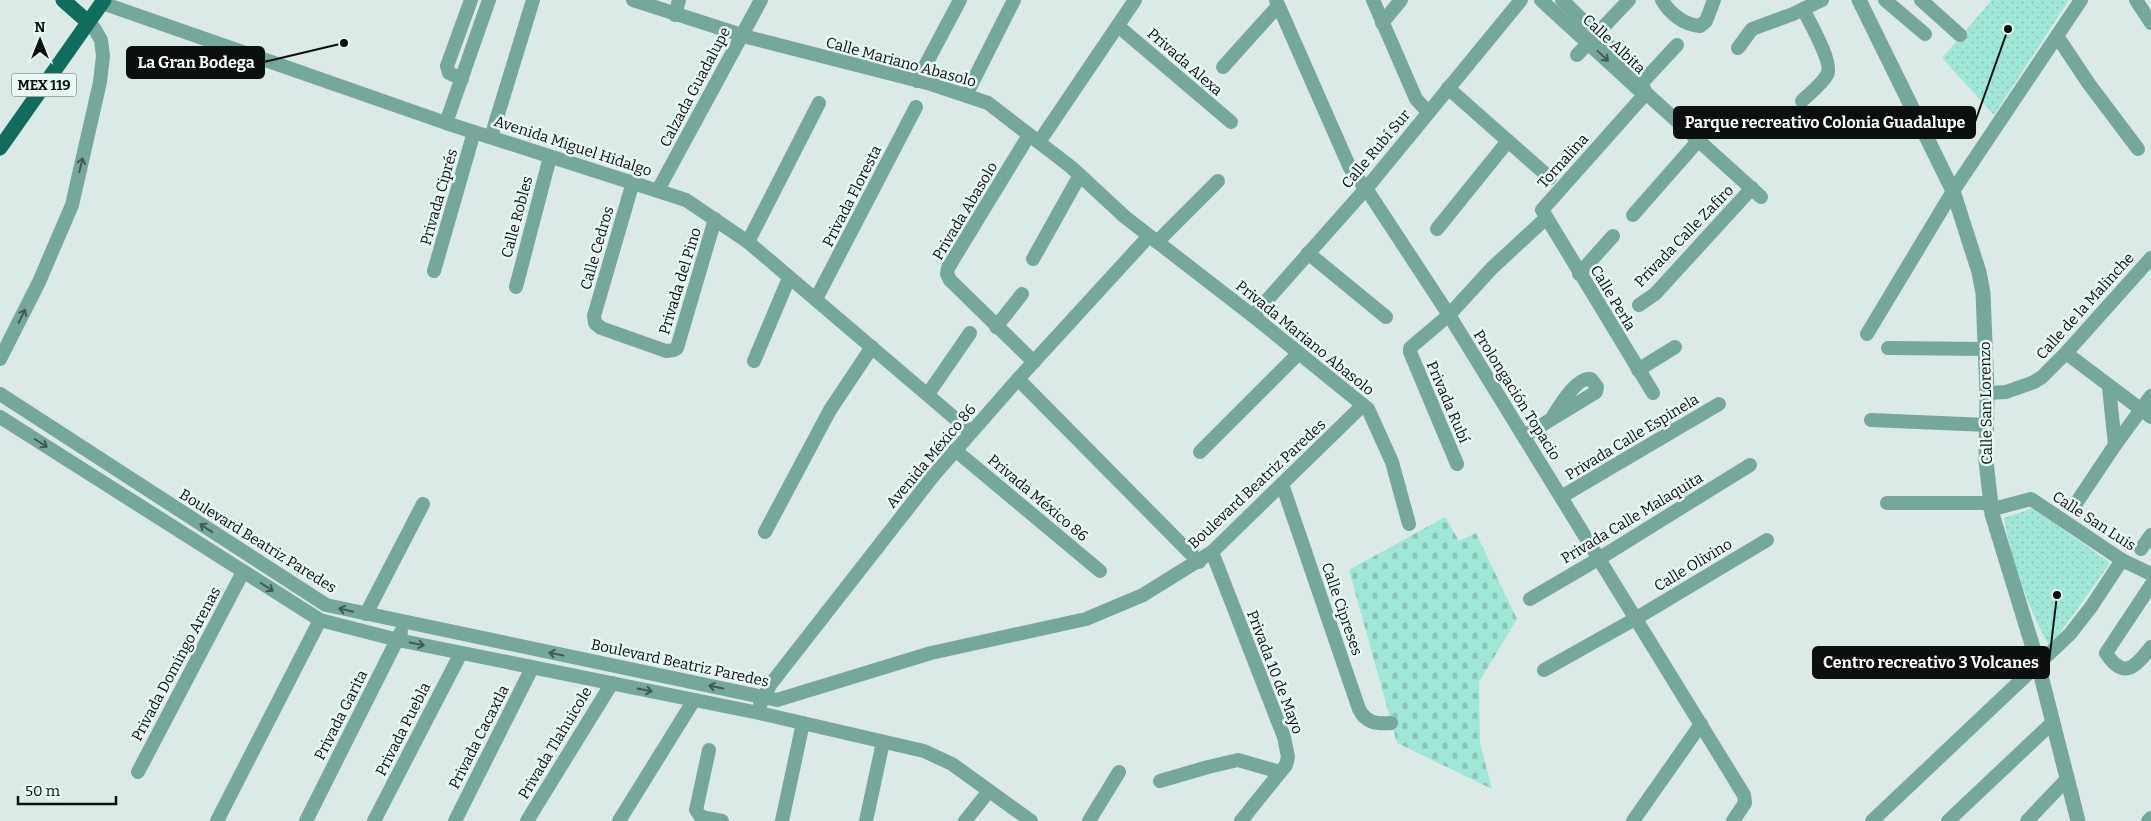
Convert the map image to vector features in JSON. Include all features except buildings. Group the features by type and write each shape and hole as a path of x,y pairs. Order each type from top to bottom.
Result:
{"main road":[{"path":"63,0 88,22"},
{"name":"MEX 119","path":"0,148 103,1"}],"street":[{"path":"462,79 449,73 447,69 471,0"},
{"path":"446,123 488,0"},
{"path":"491,137 533,0"},
{"name":"Calle Mariano Abasolo","path":"633,0 741,35 845,64 917,81 985,102 1080,175 1107,202 1153,239"},
{"path":"675,15 679,0"},
{"name":"Calzada Guadalupe","path":"658,190 741,35 762,0"},
{"path":"917,81 960,0"},
{"path":"966,95 1014,0"},
{"path":"1034,138 1118,26 1135,0"},
{"path":"1372,0 1416,99 1428,112"},
{"path":"1382,23 1401,0"},
{"name":"Calle Rubí Sur","path":"1252,316 1365,189 1521,0"},
{"name":"Calle Albita","path":"1541,0 1593,38"},
{"name":"Calle Albita","path":"1562,0 1593,38 1642,89 1757,193"},
{"path":"1577,55 1629,0"},
{"path":"1662,0 1667,8 1683,21 1691,26 1700,26 1706,21 1714,0"},
{"path":"1738,48 1752,29 1822,0"},
{"path":"1862,7 1878,0"},
{"path":"1885,0 1925,34"},
{"path":"1921,0 1960,35"},
{"path":"1867,334 1953,191 2081,0"},
{"path":"2136,0 2151,23"},
{"name":"Avenida Miguel Hidalgo","path":"103,1 446,123 686,200 748,242 971,432"},
{"path":"1223,67 1277,3"},
{"name":"Prolongación Topacio","path":"1277,3 1350,168 1449,314 1600,558 1635,619 1746,800 1733,821"},
{"name":"Calle San Lorenzo","path":"1862,7 1953,191 1981,282 1987,393 1986,462 1990,505 1995,528 2038,664 2078,821"},
{"path":"1802,101 1828,75 1829,70 1823,50 1803,9"},
{"path":"0,359 39,282 72,205 100,82 103,56 101,40 88,22"},
{"name":"Privada Alexa","path":"1118,26 1230,122"},
{"path":"2057,36 2089,84 2138,149"},
{"name":"Tornalina","path":"1545,219 1542,212 1543,207 1677,45"},
{"path":"1448,88 1550,178"},
{"path":"748,242 819,103"},
{"name":"Privada Floresta","path":"816,299 916,107"},
{"name":"Privada Ciprés","path":"434,272 474,132"},
{"name":"Privada Abasolo","path":"1034,138 947,271 950,280 1034,362"},
{"path":"1437,229 1508,141"},
{"path":"1634,215 1698,141"},
{"name":"Calle Robles","path":"516,287 550,156"},
{"path":"1033,259 1080,175"},
{"path":"1153,239 1218,181"},
{"name":"Calle Cedros","path":"633,182 594,316 595,323 600,328 666,351 674,350"},
{"name":"Privada Calle Zafiro","path":"1639,305 1656,292 1757,193"},
{"name":"Privada del Pino","path":"674,350 679,344 715,219"},
{"path":"1449,314 1492,268 1545,219"},
{"name":"Calle Perla","path":"1545,219 1653,393"},
{"path":"1580,274 1612,236"},
{"name":"Privada Mariano Abasolo","path":"1153,239 1363,404 1372,416 1392,462 1409,524"},
{"name":"Avenida México 86","path":"758,713 763,697 776,677 955,450 1018,379 1153,239"},
{"path":"1308,254 1386,317"},
{"name":"Calle de la Malinche","path":"1987,393 2006,392 2034,382 2042,377 2066,354 2151,258"},
{"path":"754,361 788,278"},
{"path":"996,327 1022,294"},
{"name":"Privada Rubí","path":"1449,314 1414,343 1410,352 1457,464"},
{"path":"928,394 970,333"},
{"path":"765,532 830,410 872,346"},
{"path":"1638,370 1675,346"},
{"path":"1888,348 1985,348"},
{"path":"1200,452 1299,353"},
{"path":"2066,354 2146,414"},
{"path":"1018,379 1199,562"},
{"path":"2109,387 2115,445"},
{"name":"Boulevard Beatriz Paredes","path":"0,394 326,605 777,700 930,653 1086,620 1143,595 1199,562 1212,552 1363,404"},
{"path":"2073,508 2115,445 2146,414 2151,396"},
{"name":"Privada Calle Espinela","path":"1561,497 1718,404"},
{"path":"0,417 320,620 398,640 758,713 924,751 939,757 1031,821"},
{"path":"1524,436 1552,418"},
{"path":"1871,420 1987,425"},
{"name":"Privada México 86","path":"955,450 1100,571"},
{"name":"Privada Calle Malaquita","path":"1530,599 1750,465"},
{"name":"Calle Cipreses","path":"1282,484 1359,709 1364,718 1371,722 1391,723"},
{"name":"Calle San Luis","path":"1888,503 1983,503 1997,508 2029,499 2033,500 2122,560 2151,574"},
{"path":"366,614 423,504"},
{"path":"2142,549 2151,535"},
{"name":"Calle Olivino","path":"1544,670 1635,619 1767,540"},
{"name":"Privada 10 de Mayo","path":"1212,552 1284,737 1288,761 1241,821"},
{"path":"1872,821 2038,664 2081,620 2122,560"},
{"name":"Privada Domingo Arenas","path":"138,772 243,572"},
{"path":"2151,585 2106,653 2113,664 2125,669 2136,666 2151,647"},
{"path":"217,821 320,620"},
{"name":"Privada Garita","path":"306,821 405,623"},
{"name":"Privada Puebla","path":"374,821 461,653"},
{"name":"Privada Cacaxtla","path":"455,821 532,668"},
{"name":"Privada Tlahuicole","path":"527,821 612,683"},
{"path":"619,821 694,700"},
{"path":"782,821 803,723"},
{"path":"1948,821 2052,723"},
{"path":"1633,821 1701,724"},
{"path":"866,821 883,742"},
{"path":"709,750 696,810 701,817 719,821"},
{"path":"1160,781 1238,760 1280,772"},
{"path":"1090,821 1119,772"},
{"path":"2027,821 2067,779"},
{"path":"965,821 989,791"}],"green space":[{"path":"1992,0 2069,0 1994,115 1942,58"},
{"path":"2033,508 2110,563 2050,647 2035,618 2022,584 2011,550 2004,518"},
{"path":"1445,517 1459,541 1476,533 1517,619 1479,682 1480,743 1492,789 1397,743 1349,570"}],"place":[{"name":"Parque recreativo Colonia Guadalupe","path":"2008,29"},
{"name":"La Gran Bodega","path":"344,43"},
{"name":"Centro recreativo 3 Volcanes","path":"2057,595"}]}
